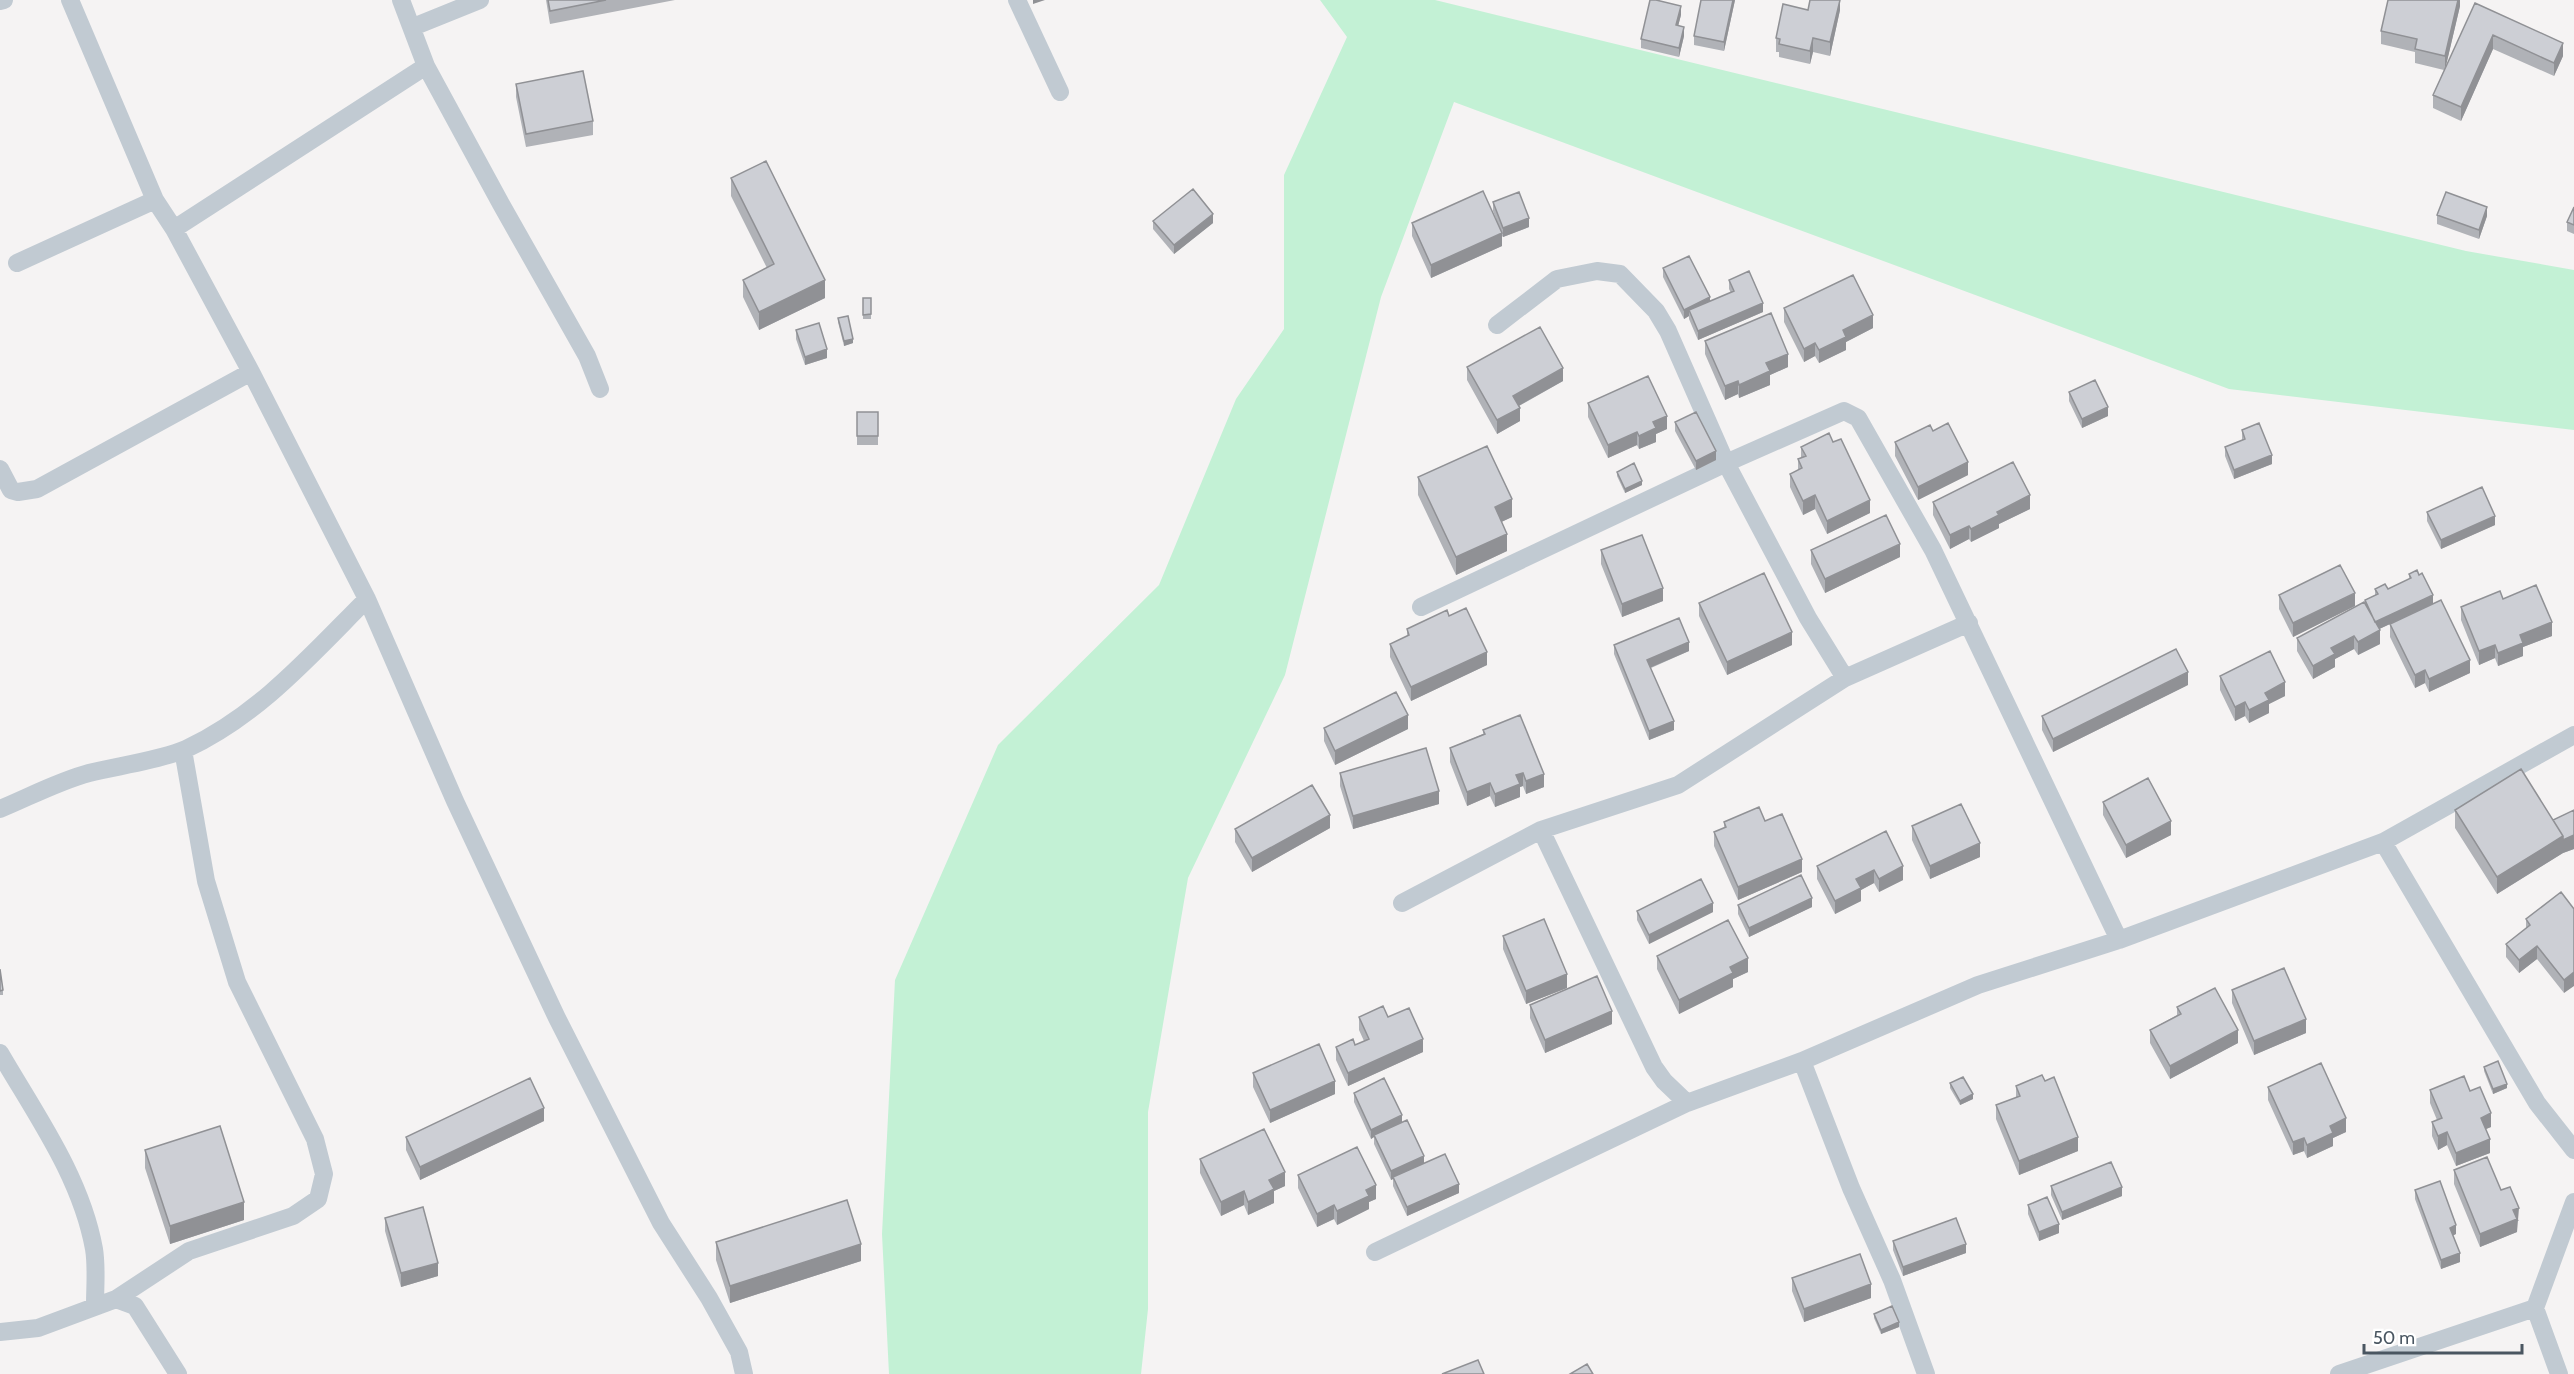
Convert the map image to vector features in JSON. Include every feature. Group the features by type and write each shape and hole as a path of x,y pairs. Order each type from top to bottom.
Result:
{"street":[{"path":"70,0 155,201 174,229 251,372 367,599 455,801 557,1018 661,1222 709,1298 739,1352 744,1374"},
{"path":"401,0 426,66 587,356 600,389"},
{"path":"413,27 480,0"},
{"path":"1017,0 1060,92"},
{"path":"174,229 426,66"},
{"path":"17,263 155,201"},
{"path":"1497,325 1557,279 1597,271 1620,274 1656,311 1668,331 1726,463 1808,618 1845,678"},
{"path":"0,469 12,490 18,492 37,489 251,372"},
{"path":"1421,607 1726,463 1844,411 1858,418 1933,550 2119,940"},
{"path":"0,809 86,774 183,750 240,719 283,684 367,599"},
{"path":"1402,903 1541,830 1678,785 1845,678 1969,623"},
{"path":"1375,1252 1687,1103 1802,1061 1978,985 2119,940 2383,842 2574,735"},
{"path":"0,1332 38,1329 95,1305 116,1299 189,1251 293,1216 318,1199 324,1174 315,1139 237,982 206,881 183,750"},
{"path":"1541,830 1654,1067 1664,1081 1687,1103"},
{"path":"2383,842 2537,1103 2574,1150"},
{"path":"0,1053 56,1146 84,1209 94,1251 95,1305"},
{"path":"1802,1061 1851,1188 1892,1280 1926,1374"},
{"path":"2559,1374 2535,1308 2574,1202"},
{"path":"116,1299 135,1306 177,1374"},
{"path":"2338,1374 2535,1308"}],"green space":[{"path":"1320,0 1435,0 2466,251 2574,270 2574,430 2229,389 1454,102 1381,297 1285,675 1188,878 1148,1112 1148,1309 1141,1374 889,1374 882,1234 895,980 998,745 1159,585 1236,399 1284,329 1284,175 1347,37"}],"building":[{"path":"548,0 606,0 550,11"},
{"path":"1650,0 1681,6 1676,25 1684,27 1679,48 1641,39"},
{"path":"1701,0 1733,0 1724,42 1694,36"},
{"path":"1810,0 1840,0 1830,42 1813,38 1810,51 1779,44 1780,39 1776,38 1783,4 1808,10"},
{"path":"2388,0 2458,0 2445,56 2415,49 2417,39 2381,31"},
{"path":"2475,3 2563,43 2554,63 2493,35 2461,107 2433,95"},
{"path":"583,71 593,121 526,134 516,84"},
{"path":"766,161 825,280 759,312 743,280 774,264 731,178"},
{"path":"1193,189 1213,214 1174,245 1153,221"},
{"path":"1483,191 1502,233 1431,265 1412,223"},
{"path":"1519,192 1529,218 1503,228 1493,202"},
{"path":"2446,192 2487,207 2479,230 2437,215"},
{"path":"2574,207 2574,225 2567,222"},
{"path":"1689,256 1710,297 1684,310 1663,268"},
{"path":"1749,271 1763,303 1698,331 1689,310 1734,291 1729,280"},
{"path":"1853,275 1873,315 1843,330 1846,337 1819,350 1815,343 1804,349 1784,308"},
{"path":"863,298 871,298 871,314 863,315"},
{"path":"1771,313 1788,354 1766,363 1770,371 1739,385 1738,381 1725,386 1705,341"},
{"path":"848,316 853,339 844,341 838,318"},
{"path":"819,323 827,349 805,357 796,330"},
{"path":"1540,327 1563,368 1513,396 1520,408 1497,420 1467,367"},
{"path":"1648,376 1667,416 1653,422 1656,428 1639,436 1637,432 1608,445 1588,403"},
{"path":"2095,380 2108,407 2082,419 2069,392"},
{"path":"857,412 878,412 878,436 857,436"},
{"path":"1696,412 1716,451 1696,461 1675,422"},
{"path":"1948,423 1968,462 1918,487 1895,442 1930,425 1933,431"},
{"path":"2259,423 2272,455 2234,470 2225,447 2245,439 2242,430"},
{"path":"1829,433 1833,442 1841,439 1870,500 1827,521 1815,495 1803,501 1790,474 1802,468 1798,459 1806,456 1801,447"},
{"path":"1487,446 1512,499 1495,507 1507,534 1456,557 1418,477"},
{"path":"2013,462 2030,495 1997,512 1999,515 1971,529 1969,526 1950,535 1933,502"},
{"path":"1634,463 1642,481 1625,489 1617,472"},
{"path":"2482,487 2495,516 2441,540 2427,512"},
{"path":"1886,515 1900,544 1825,579 1811,550"},
{"path":"1642,535 1663,588 1622,604 1601,550"},
{"path":"2340,565 2355,593 2293,623 2279,595"},
{"path":"2417,570 2419,575 2422,573 2433,595 2375,622 2365,600 2378,594 2375,589 2385,584 2388,589 2411,578 2409,574"},
{"path":"1764,573 1792,632 1727,662 1699,603"},
{"path":"2536,585 2552,622 2520,635 2523,643 2498,653 2495,645 2479,651 2461,607 2500,591 2503,599"},
{"path":"2441,600 2470,660 2429,679 2425,670 2415,675 2390,624"},
{"path":"2364,602 2380,630 2358,642 2354,636 2331,648 2335,654 2313,666 2297,638"},
{"path":"1466,608 1487,652 1411,687 1390,644 1409,635 1407,629 1447,610 1449,616"},
{"path":"1679,618 1689,642 1647,660 1674,721 1649,731 1614,645"},
{"path":"2176,649 2188,672 2053,739 2042,716"},
{"path":"2270,651 2285,682 2265,693 2269,700 2249,710 2245,702 2235,707 2220,676"},
{"path":"1396,692 1408,715 1335,751 1324,728"},
{"path":"1520,715 1544,774 1526,781 1523,773 1516,775 1520,784 1495,794 1490,783 1467,792 1450,748 1485,734 1483,730"},
{"path":"1426,748 1439,791 1353,816 1340,773"},
{"path":"2521,769 2563,836 2497,877 2455,810"},
{"path":"2148,778 2171,821 2126,845 2103,802"},
{"path":"1312,785 1330,815 1252,858 1235,829"},
{"path":"1961,804 1980,843 1930,866 1912,826"},
{"path":"1759,807 1765,821 1782,814 1802,859 1738,887 1714,832 1726,827 1724,822"},
{"path":"2574,810 2574,835 2563,840 2553,820"},
{"path":"1886,831 1903,866 1879,879 1874,870 1856,879 1861,888 1835,901 1817,866"},
{"path":"1801,875 1812,898 1749,928 1738,905"},
{"path":"1701,879 1713,903 1649,935 1637,911"},
{"path":"2561,892 2574,909 2574,972 2564,980 2537,946 2519,960 2506,944 2530,925 2526,919"},
{"path":"1544,919 1567,974 1526,991 1503,936"},
{"path":"1728,920 1748,958 1730,967 1733,973 1679,1000 1657,956"},
{"path":"2284,968 2306,1019 2254,1041 2232,990"},
{"path":"0,969 3,990 0,991"},
{"path":"1597,976 1612,1011 1545,1040 1530,1005"},
{"path":"2215,988 2238,1030 2170,1066 2150,1030 2181,1014 2177,1007"},
{"path":"1383,1006 1388,1017 1409,1008 1423,1039 1348,1073 1336,1047 1353,1039 1355,1045 1369,1039 1359,1017"},
{"path":"1319,1044 1335,1081 1270,1110 1253,1073"},
{"path":"2498,1061 2507,1084 2493,1089 2484,1067"},
{"path":"2321,1063 2346,1118 2330,1126 2333,1133 2307,1145 2304,1138 2293,1142 2268,1087"},
{"path":"2042,1075 2045,1081 2054,1077 2078,1137 2019,1161 1996,1105 2020,1096 2016,1086"},
{"path":"2464,1076 2470,1091 2480,1087 2491,1113 2481,1118 2490,1139 2456,1153 2447,1132 2438,1136 2432,1122 2442,1118 2430,1090"},
{"path":"1963,1077 1973,1094 1960,1101 1950,1083"},
{"path":"530,1078 544,1108 420,1167 406,1137"},
{"path":"1384,1078 1402,1115 1371,1130 1354,1093"},
{"path":"1407,1120 1424,1156 1391,1171 1374,1135"},
{"path":"220,1126 244,1202 170,1226 145,1150"},
{"path":"1264,1129 1285,1172 1269,1180 1274,1189 1248,1202 1244,1191 1221,1202 1200,1159"},
{"path":"1357,1147 1376,1185 1366,1190 1369,1196 1337,1211 1334,1205 1317,1214 1298,1175"},
{"path":"1445,1154 1459,1184 1407,1207 1393,1177"},
{"path":"2487,1157 2501,1190 2510,1187 2519,1208 2513,1210 2517,1219 2480,1234 2454,1170"},
{"path":"2111,1162 2122,1187 2062,1212 2051,1186"},
{"path":"2440,1181 2456,1225 2450,1228 2460,1253 2441,1260 2415,1190"},
{"path":"2047,1197 2059,1224 2039,1232 2028,1205"},
{"path":"847,1200 861,1244 730,1286 716,1242"},
{"path":"423,1207 438,1263 401,1273 385,1218"},
{"path":"1956,1218 1966,1244 1903,1267 1893,1241"},
{"path":"1860,1254 1871,1284 1804,1309 1792,1278"},
{"path":"1892,1306 1899,1322 1881,1330 1874,1314"},
{"path":"1478,1360 1484,1374 1442,1374"},
{"path":"1587,1364 1593,1374 1570,1374"}]}
